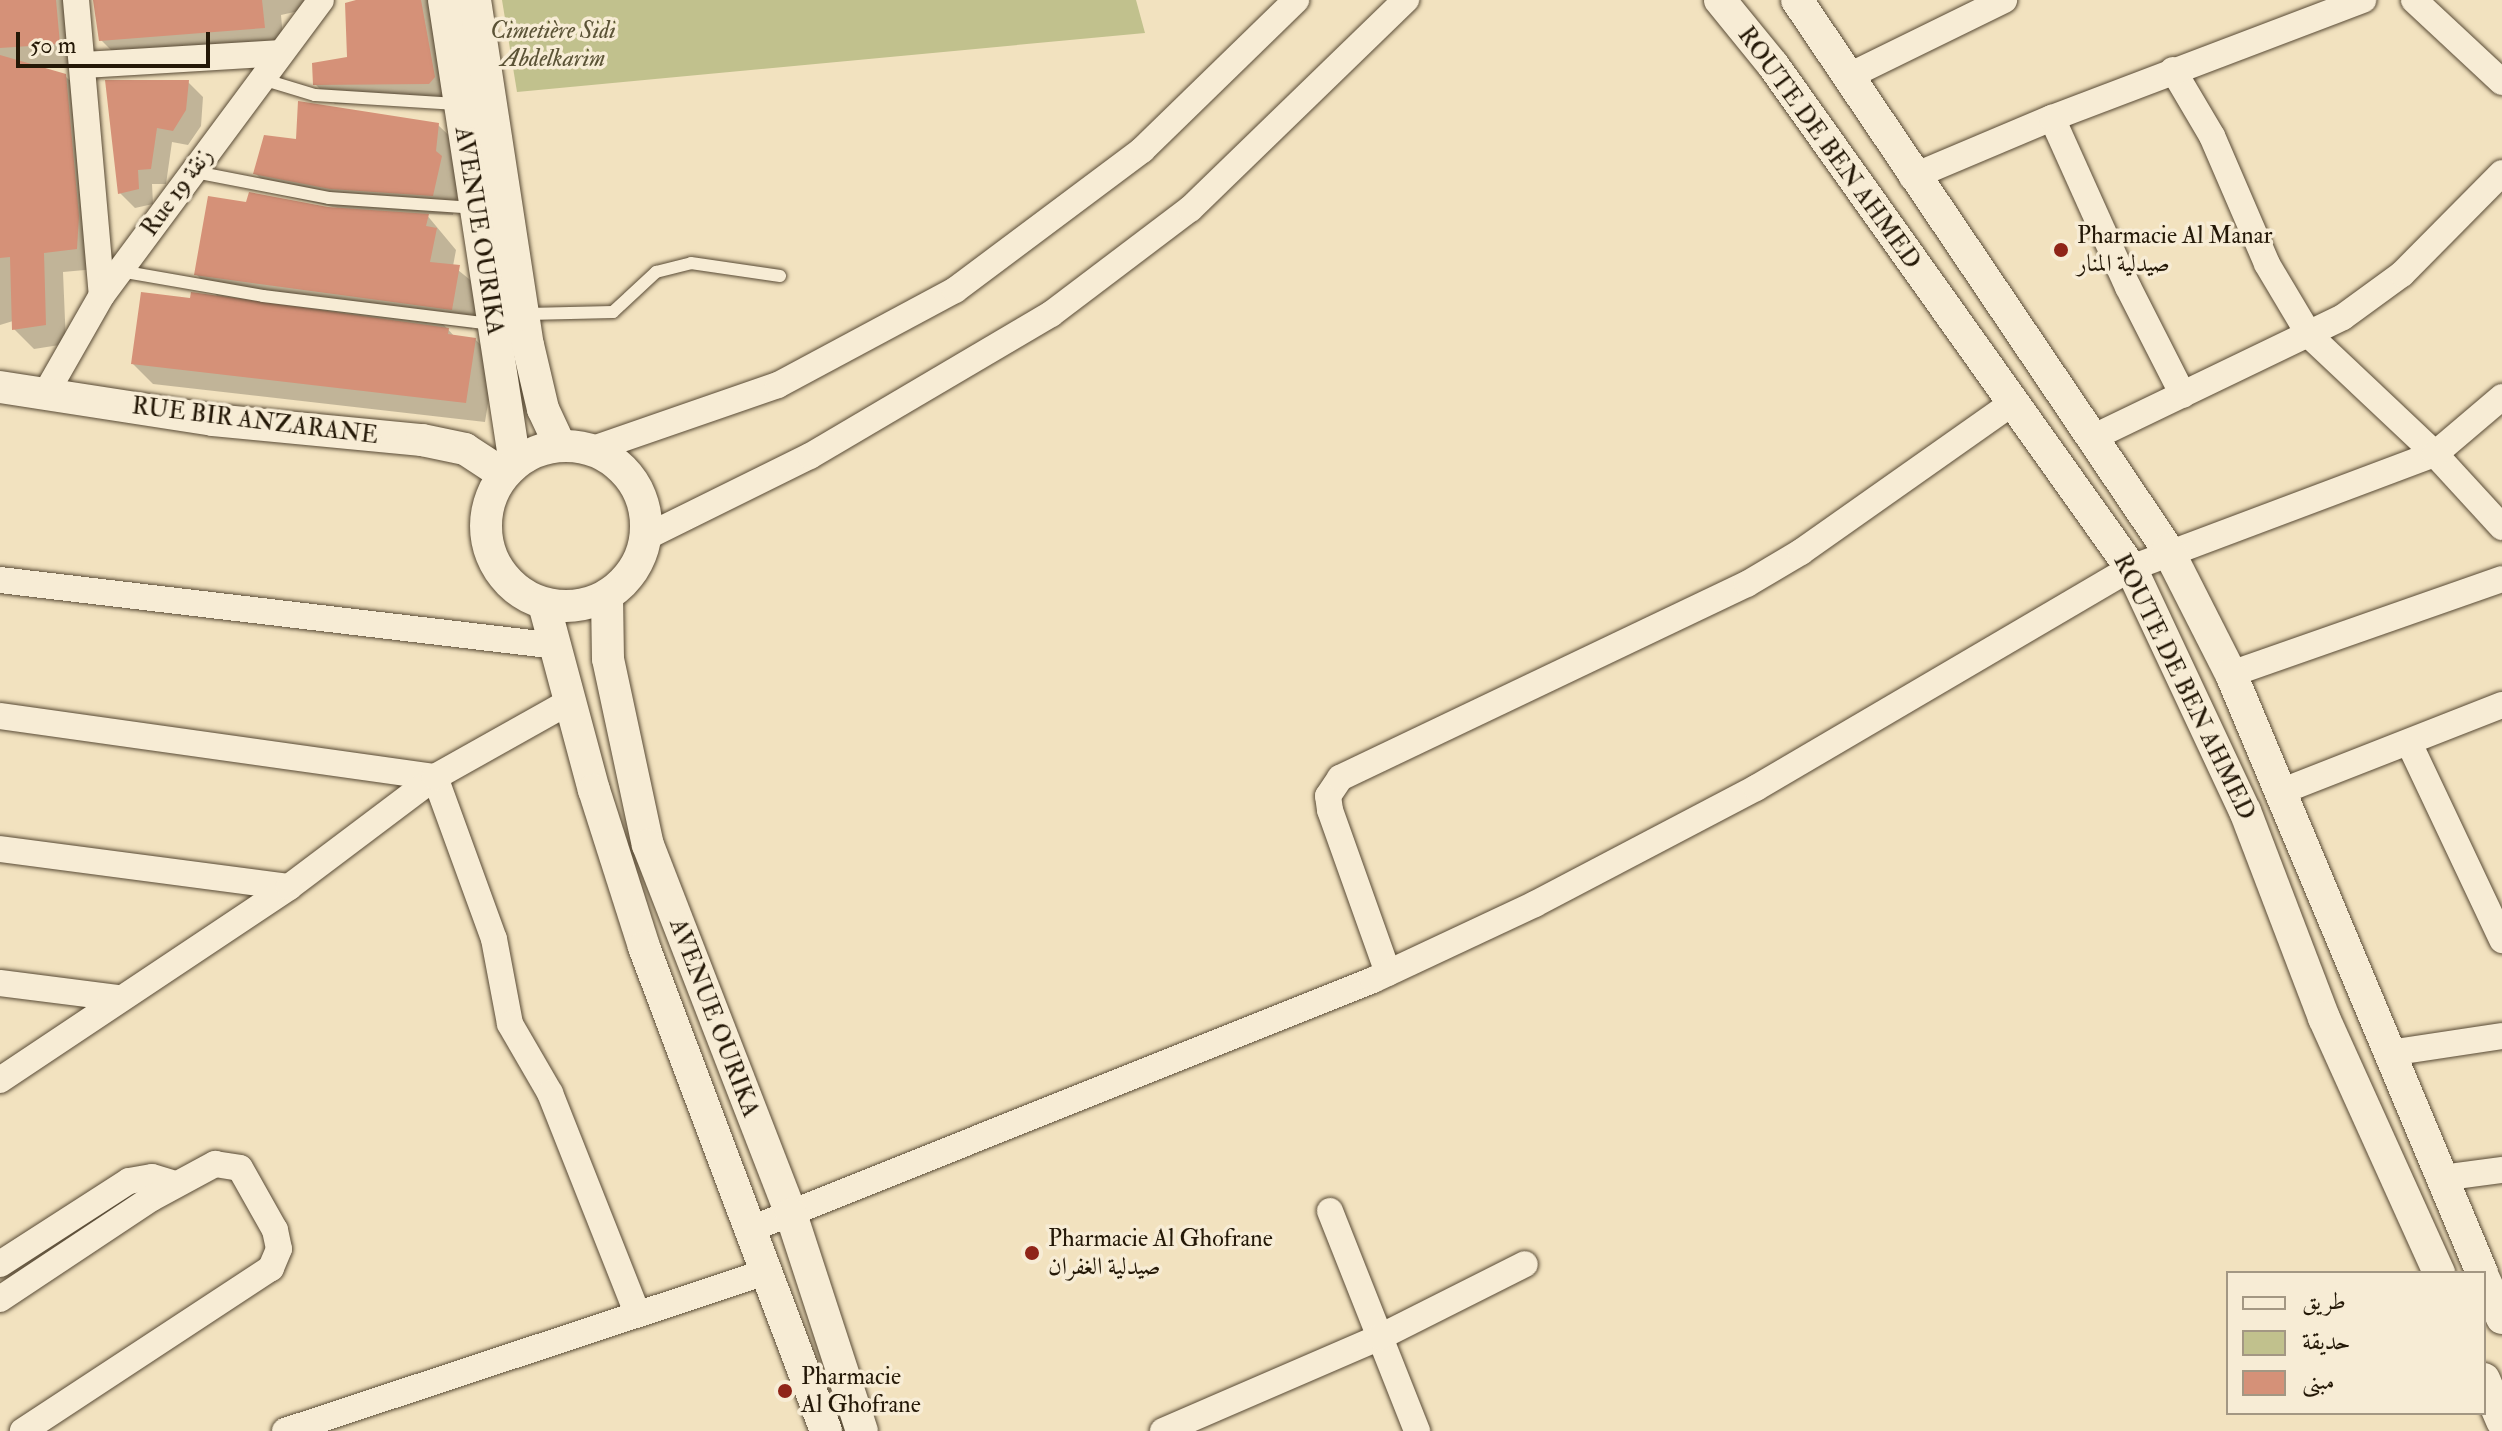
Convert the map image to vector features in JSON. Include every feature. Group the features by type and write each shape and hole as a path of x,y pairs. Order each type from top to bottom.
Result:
{"street":[{"path":"76,0 102,295"},
{"name":"Rue 19 زنقة","path":"46,393 102,295 259,78 321,0"},
{"name":"AVENUE OURIKA","path":"444,0 493,324 509,468"},
{"name":"AVENUE OURIKA","path":"475,0 523,314 543,409 560,445"},
{"path":"593,449 778,385 955,290 1142,150 1296,0"},
{"path":"646,537 810,456 1051,314 1190,209 1406,0"},
{"name":"ROUTE DE BEN AHMED","path":"1720,0 2014,402 2131,568 2245,811 2324,1018 2438,1271"},
{"name":"ROUTE DE BEN AHMED","path":"1797,0 1912,177 2094,437 2168,550 2231,674 2481,1271"},
{"path":"1847,77 2004,0"},
{"path":"1912,177 2173,70 2363,0"},
{"path":"2414,0 2502,82"},
{"path":"84,65 278,53"},
{"path":"2173,70 2212,136 2267,264 2310,336 2435,454 2502,527"},
{"path":"2052,118 2183,395"},
{"path":"2094,437 2310,336 2402,274 2502,173"},
{"name":"RUE BIR ANZARANE","path":"0,387 213,420 422,440 465,449 509,468"},
{"path":"751,1229 1388,973 1647,848 2131,568 2168,550 2435,454 2502,397"},
{"path":"1388,973 1330,810 1328,796 1340,778 1747,584 1801,552 2014,402"},
{"path":"560,445 593,449 624,469 635,484 647,518 646,537 626,581 607,596 576,606 544,604 520,592 501,574 489,550 485,523 490,497 509,468 560,445"},
{"path":"2231,674 2502,579"},
{"path":"0,580 557,646"},
{"name":"AVENUE OURIKA","path":"607,596 608,659 648,845 791,1214 862,1431"},
{"name":"AVENUE OURIKA","path":"544,604 594,790 644,947 769,1271 826,1431"},
{"path":"0,1080 289,887 435,777 572,700"},
{"path":"2280,792 2410,745 2502,705"},
{"path":"0,716 435,777"},
{"path":"2410,745 2499,924"},
{"path":"435,777 494,939 510,1024 550,1093 637,1313"},
{"path":"0,849 289,887"},
{"path":"0,983 119,998"},
{"path":"2390,1053 2502,1036"},
{"path":"0,1299 175,1184 215,1164 240,1168 275,1230 279,1249 271,1268 23,1431"},
{"path":"2442,1178 2502,1170"},
{"path":"0,1264 129,1181 152,1177 175,1184"},
{"path":"1330,1211 1417,1431"},
{"path":"1163,1431 1380,1337 1525,1264"},
{"path":"285,1431 769,1271"},
{"path":"2486,1283 2502,1318"},
{"path":"2486,1384 2502,1421"}],"lane":[{"path":"259,78 315,95 460,104"},
{"path":"192,171 329,198 475,208"},
{"path":"523,314 613,312 656,272 691,263 780,276"},
{"path":"120,271 263,296 493,324"}],"green space":[{"name":"Cimetière Sidi Abdelkarim","path":"502,0 1136,0 1145,33 517,92"}],"building":[{"path":"0,0 56,0 60,44 0,48"},
{"path":"93,0 262,0 265,28 99,41"},
{"path":"356,0 421,0 435,77 429,84 313,85 312,63 347,57 345,3"},
{"path":"0,55 66,74 79,216 77,249 44,253 46,325 12,330 10,257 0,258"},
{"path":"105,80 189,80 186,110 173,131 157,128 151,169 138,170 139,189 118,194"},
{"path":"298,101 439,123 436,151 442,156 433,196 330,189 253,174 264,135 296,139"},
{"path":"249,192 328,207 429,214 426,226 437,228 430,262 460,265 452,310 194,275 208,196 246,202"},
{"path":"141,292 190,298 191,292 449,328 448,334 476,338 466,403 131,364"}],"place":[{"name":"Pharmacie Al Manar صيدلية المنار","path":"2061,250"},
{"name":"Pharmacie Al Ghofrane صيدلية الغفران","path":"1032,1253"},
{"name":"Pharmacie Al Ghofrane","path":"785,1391"}]}
